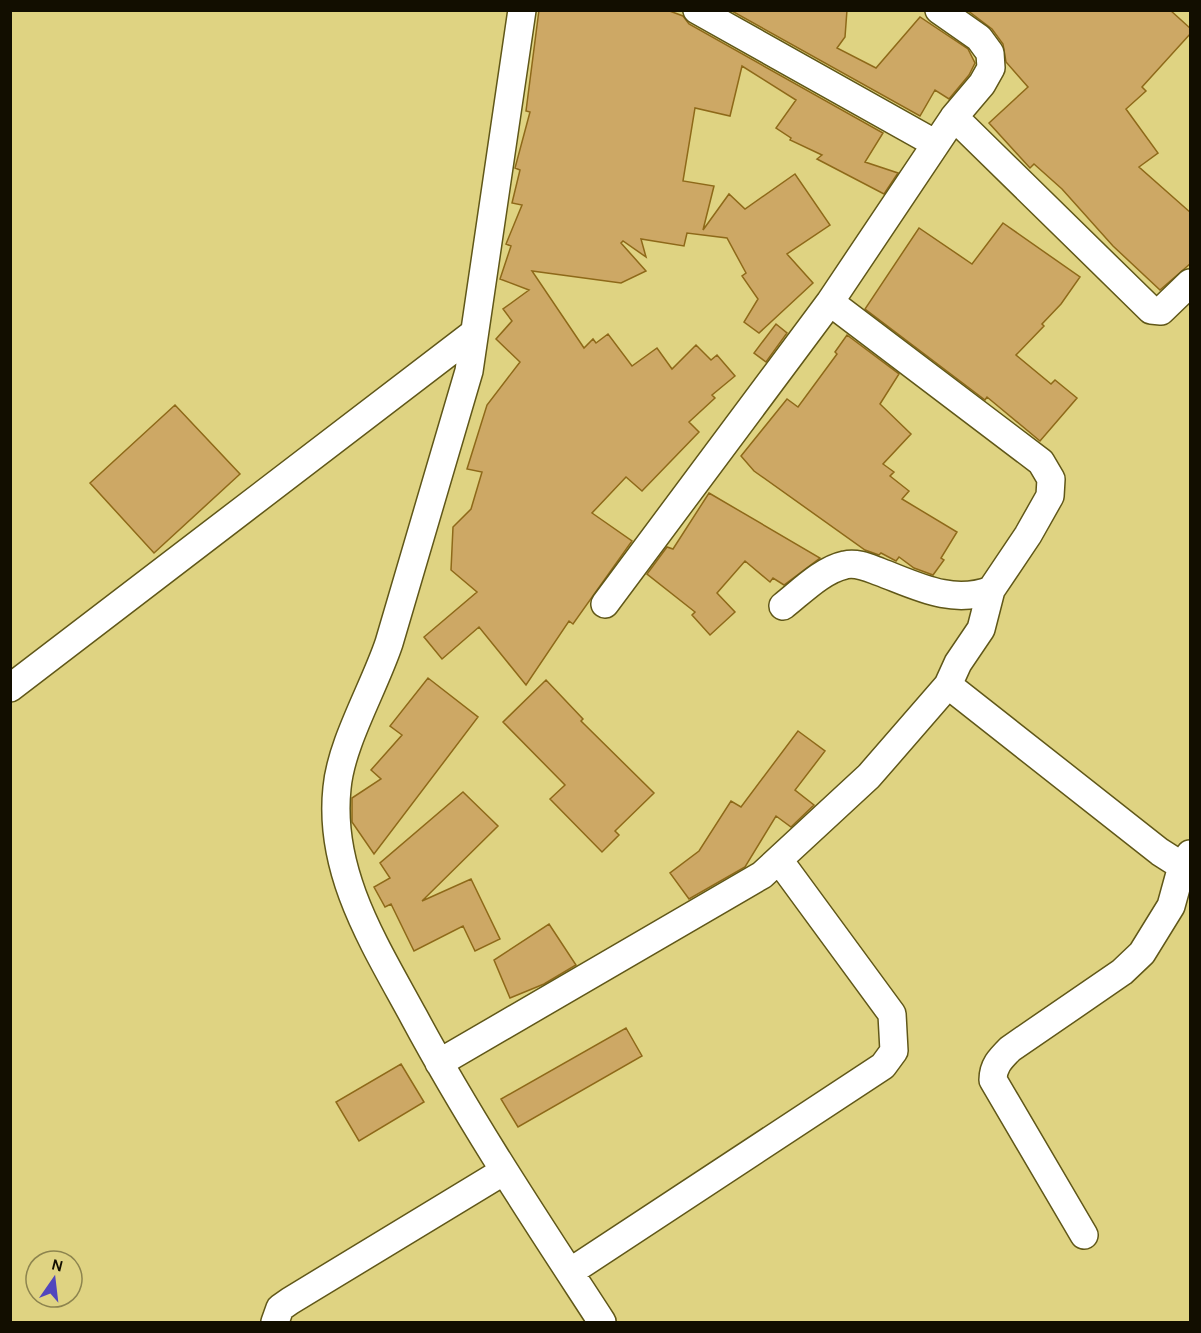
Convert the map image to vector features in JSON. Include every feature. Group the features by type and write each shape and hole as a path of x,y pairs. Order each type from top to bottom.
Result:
{"street":[{"path":"522,10 469,371 458,416 377,679 344,751 337,788 337,828 344,872 361,918 439,1063 504,1172 602,1323"},
{"path":"697,10 936,144"},
{"path":"605,604 830,302 954,117 982,84 991,68 990,53 979,38 939,10"},
{"path":"954,117 1152,310 1161,311 1191,283"},
{"path":"439,1063 762,875 869,777 948,685 958,663 981,629 991,590 1029,535 1050,496 1051,479 1041,462 830,302"},
{"path":"10,688 474,333"},
{"path":"783,606 828,572 846,565 863,565 940,594 974,596 991,590"},
{"path":"948,685 1160,852 1186,860 1170,906 1142,952 1122,972 1010,1049 998,1061 993,1072 993,1080 1084,1235"},
{"path":"570,1272 883,1066 894,1051 892,1014 779,860"},
{"path":"275,1323 280,1308 290,1301 504,1172"}],"building":[{"path":"539,10 667,10 683,16 689,24 883,133 865,162 898,173 884,194 817,159 822,155 790,140 791,138 776,128 796,100 742,66 730,116 695,108 683,181 714,186 703,230 729,194 745,209 795,174 830,225 787,254 813,283 759,333 744,322 758,299 742,276 746,273 727,238 687,233 684,246 641,239 646,257 623,241 621,243 646,271 621,283 532,271 584,348 593,339 596,343 608,334 632,366 657,348 672,369 696,345 711,360 717,355 735,376 712,395 715,398 689,422 699,432 642,491 626,477 592,513 632,541 573,624 569,621 526,685 479,627 442,659 424,637 477,592 451,570 453,527 471,509 482,472 467,469 487,405 520,362 496,339 512,321 503,309 529,290 500,279 511,246 506,244 522,205 512,203 520,170 515,168 530,112 526,111"},
{"path":"730,10 847,10 845,37 837,48 876,68 920,17 968,49 975,63 969,75 949,99 935,90 920,116"},
{"path":"967,10 1170,10 1191,29 1191,33 1142,87 1146,91 1126,109 1158,153 1139,167 1191,213 1191,263 1160,290 1113,246 1062,189 1034,164 1030,168 989,123 1028,87 1006,62 1003,44 992,29"},
{"path":"1003,223 1080,277 1061,304 1042,324 1044,326 1016,355 1051,384 1055,380 1077,398 1040,441 987,397 985,400 865,309 919,228 972,264"},
{"path":"776,324 787,333 766,362 754,353"},
{"path":"847,335 899,374 880,404 911,434 883,464 894,472 890,476 909,491 902,499 957,532 941,558 944,560 933,575 914,568 899,557 896,561 881,553 879,555 865,550 754,471 741,456 787,399 798,407 837,354 835,352"},
{"path":"175,405 240,474 154,553 90,483"},
{"path":"709,493 820,558 784,585 773,578 770,582 745,561 717,593 735,612 710,635 692,615 695,612 647,574 667,547 673,549"},
{"path":"428,678 478,717 374,854 352,822 352,798 381,779 371,770 402,735 390,726"},
{"path":"546,680 583,719 581,721 654,793 615,831 619,835 602,852 550,799 565,785 503,722"},
{"path":"798,731 825,751 795,790 814,805 791,827 776,816 745,867 689,899 670,873 699,851 731,801 741,807"},
{"path":"463,792 498,826 422,901 471,879 500,939 475,951 463,926 414,951 391,904 385,907 374,887 390,878 380,863"},
{"path":"549,924 576,965 544,984 510,998 494,960"},
{"path":"626,1028 642,1056 518,1127 501,1099"},
{"path":"401,1064 424,1102 359,1141 336,1102"}]}
